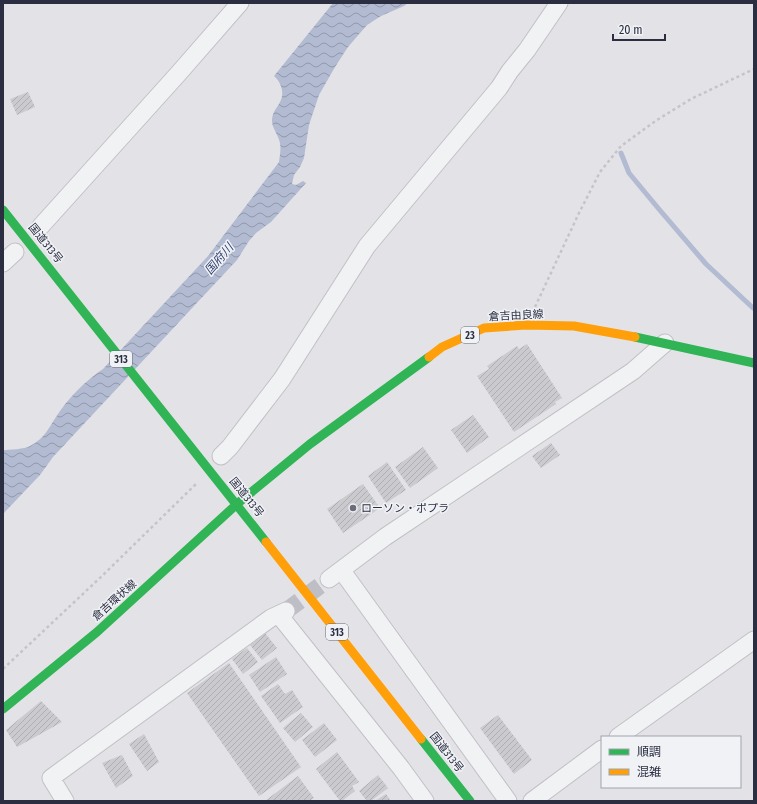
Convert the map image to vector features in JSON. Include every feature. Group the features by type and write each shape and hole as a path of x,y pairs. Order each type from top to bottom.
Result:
{"main road":[{"name":"国道313号","path":"3,210 237,504 470,801"},
{"name":"倉吉由良線","path":"237,504 310,444 442,347 484,328 526,325 574,326 665,343 754,363"},
{"name":"倉吉環状線","path":"3,709 59,665 127,605 210,526 237,504"}],"street":[{"path":"41,226 240,3"},
{"path":"221,456 230,447 282,379 367,246 499,88 559,3"},
{"path":"508,801 335,575 385,537 633,371 665,343"},
{"path":"65,801 51,778 271,618 283,613 425,801"},
{"path":"619,736 754,640"},
{"path":"532,801 601,750"}],"path":[{"path":"526,325 582,206 600,172 621,146 692,98 754,70"},
{"path":"3,669 102,576 196,484"}],"water":[{"name":"国府川","path":"333,3 408,3 381,16 367,25 348,47 319,95 309,125 304,158 294,175 292,184 296,185 303,181 306,183 271,222 256,233 237,260 53,457 40,475 3,514 3,450 28,447 43,436 71,397 83,384 103,369 208,256 279,162 280,143 272,119 281,99 282,91 279,81 274,76"}],"building":[{"path":"28,92 35,107 17,115 10,99"},
{"path":"527,344 562,398 555,402 556,404 514,432 477,376 489,369 487,366 517,346 519,349"},
{"path":"473,415 489,437 467,453 451,430"},
{"path":"551,443 560,455 541,468 532,456"},
{"path":"423,447 438,468 410,488 395,467"},
{"path":"387,462 406,490 386,503 368,476"},
{"name":"ローソン・ポプラ","path":"363,484 380,508 343,533 327,509"},
{"path":"265,633 277,648 262,660 250,645"},
{"path":"247,648 258,662 243,674 232,659"},
{"path":"276,657 287,674 260,692 249,675"},
{"path":"229,663 301,767 259,796 187,693"},
{"path":"278,684 285,694 292,690 303,707 280,723 261,696"},
{"path":"41,701 62,722 17,747 6,730"},
{"path":"301,713 313,727 295,742 283,728"},
{"path":"498,715 532,760 514,774 480,728"},
{"path":"324,723 337,740 315,757 302,740"},
{"path":"144,734 159,762 147,771 129,744"},
{"path":"337,752 359,782 352,786 355,791 342,801 340,801 316,769"},
{"path":"122,755 133,776 116,788 102,763"},
{"path":"378,775 388,788 371,801 367,801 359,791"},
{"path":"298,776 314,798 309,801 265,801"},
{"path":"386,794 391,801 375,801"}],"waterway":[{"path":"621,153 629,173 658,208 706,264 753,308"}],"tunnel":[{"path":"286,611 329,579"}],"traffic: fast":[{"path":"3,210 266,542"},
{"path":"635,337 754,363"},
{"path":"237,504 310,444 429,357"},
{"path":"3,709 97,632 237,504"},
{"path":"421,739 470,801"}],"traffic: slow":[{"path":"429,357 442,347 484,328 526,325 574,326 635,337"},
{"path":"266,542 421,739"}],"place":[{"name":"ローソン・ポプラ","path":"353,508"}]}
